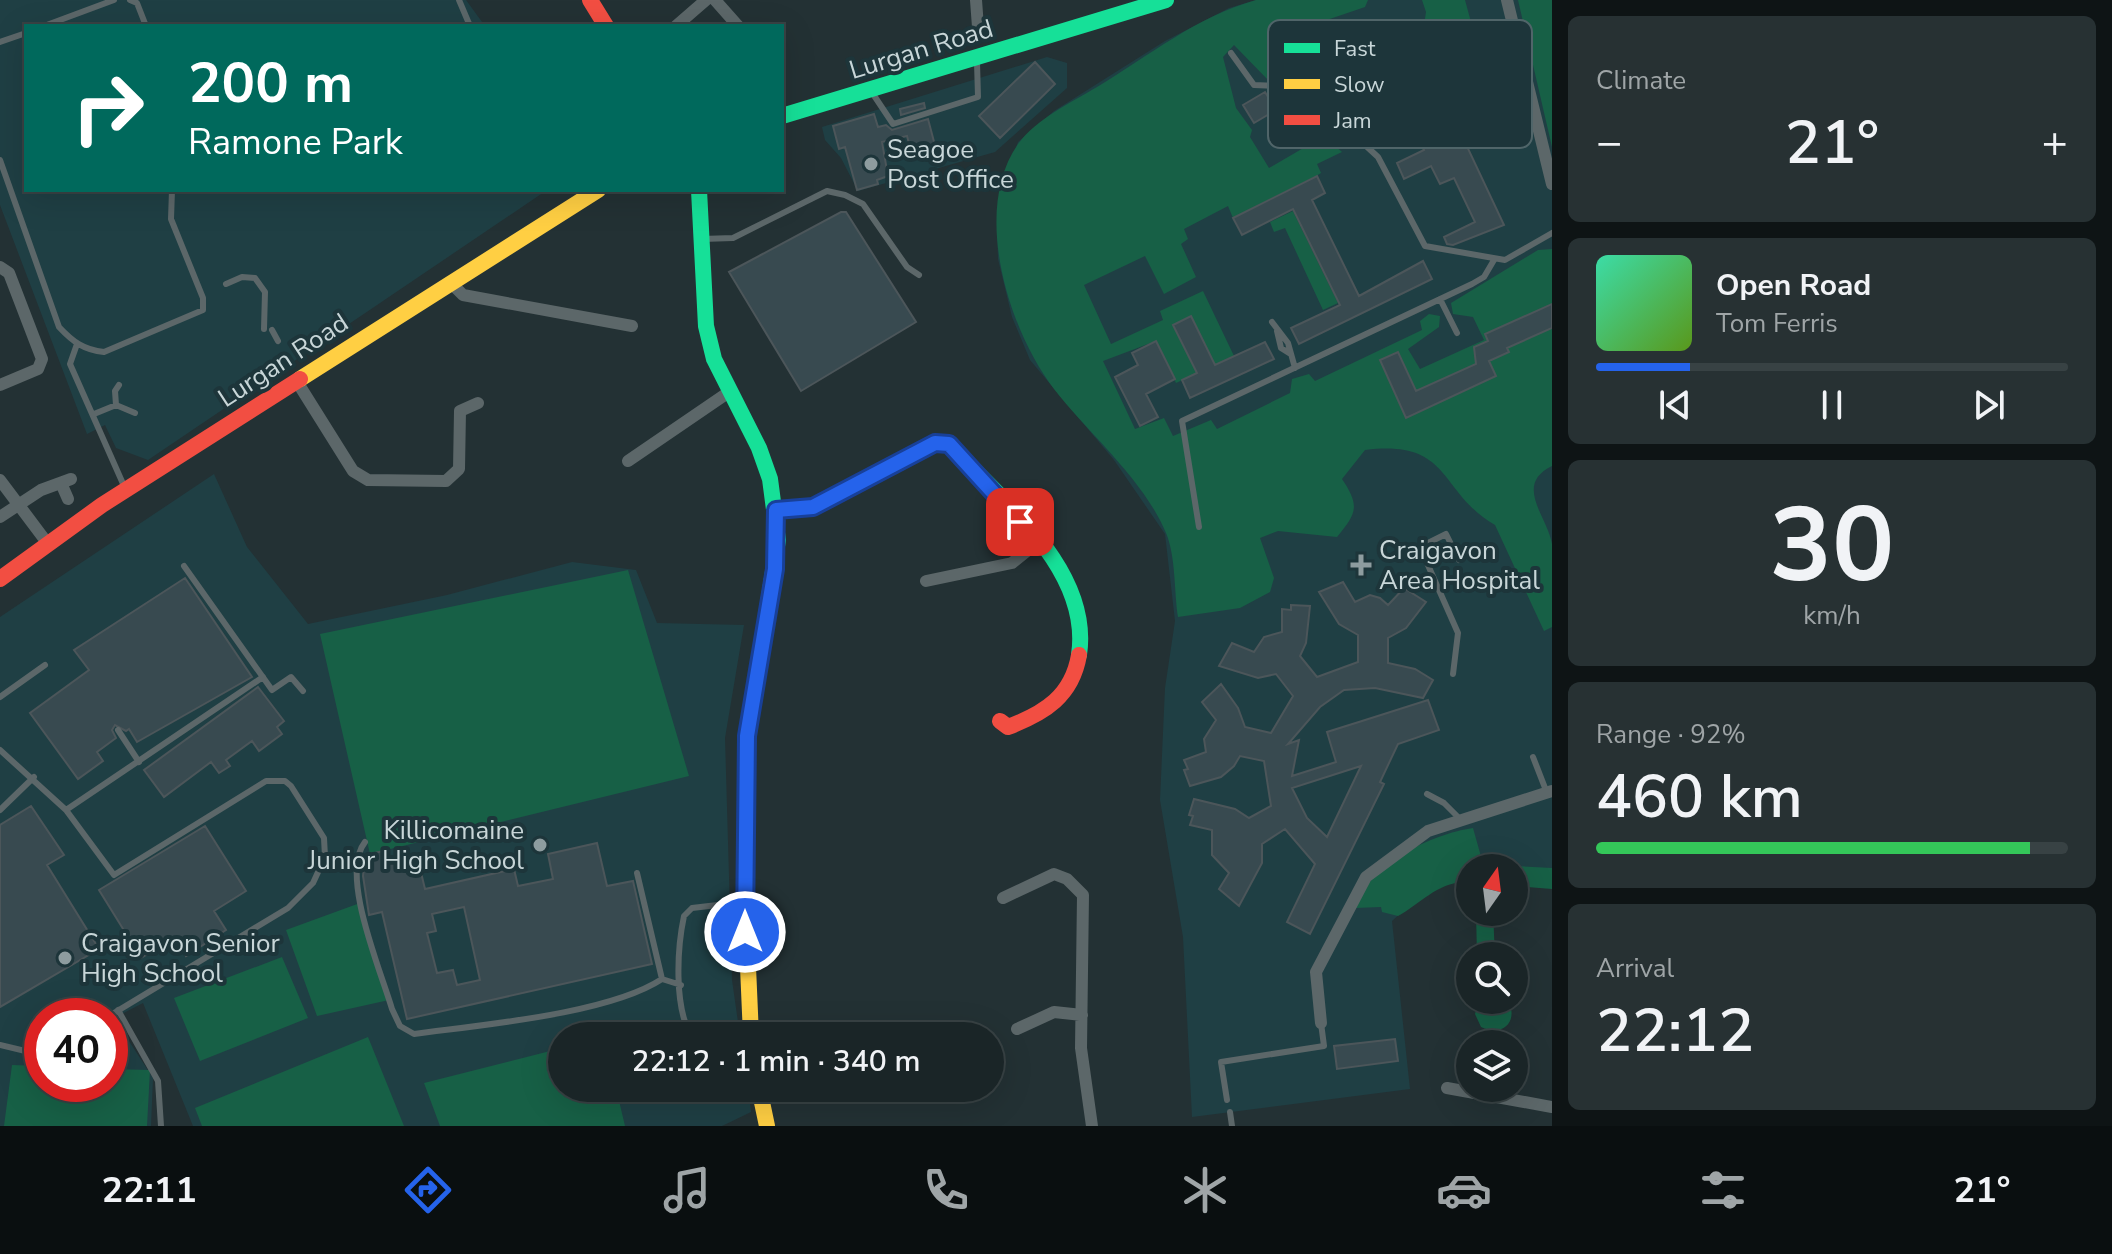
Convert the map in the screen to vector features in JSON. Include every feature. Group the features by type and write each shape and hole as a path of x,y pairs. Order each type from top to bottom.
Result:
{"street":[{"path":"590,0 605,24"},
{"path":"678,24 706,0"},
{"path":"715,0 736,24"},
{"path":"976,0 978,27"},
{"name":"Lurgan Road","path":"784,115 1166,0"},
{"path":"1507,0 1512,20"},
{"path":"1532,102 1552,184"},
{"name":"Lurgan Road","path":"0,579 126,489 595,192"},
{"path":"699,192 706,326 714,359 759,448 776,510 775,569 747,736 745,901 750,1022"},
{"path":"0,267 9,273 42,359 38,369 0,385"},
{"path":"450,282 463,295 632,326"},
{"path":"296,380 353,471 368,480 446,481 459,469 460,411 478,403"},
{"path":"628,461 729,392"},
{"path":"776,510 813,507 935,443 949,444 1038,542 1073,596 1080,631 1080,659 1059,700 1041,714 1008,727 1000,721"},
{"path":"0,480 48,544"},
{"path":"0,517 66,481 68,499"},
{"path":"926,581 1012,563 1038,542"},
{"path":"1321,1023 1316,972 1366,877 1428,831 1549,792"},
{"path":"1003,898 1054,874 1067,879 1083,895 1081,1048 1092,1126"},
{"path":"1017,1029 1054,1012 1082,1015"},
{"path":"1447,1088 1552,1107"},
{"path":"762,1102 767,1126"}],"lane":[{"path":"49,24 114,0"},
{"path":"459,0 469,24"},
{"path":"135,1 145,24"},
{"path":"0,42 24,34"},
{"path":"1231,53 1254,85 1268,86"},
{"path":"870,89 893,124 978,97 977,58"},
{"path":"1368,148 1378,157 1425,246 1505,260 1552,233"},
{"path":"0,160 59,327 77,344 104,352 203,310 203,298 171,219 172,192"},
{"path":"702,239 733,238 827,191 863,204 907,267 919,275"},
{"path":"1199,527 1182,421 1484,277 1494,260"},
{"path":"226,284 242,277 255,278 265,292 268,330 278,341"},
{"path":"1440,299 1457,333"},
{"path":"1272,322 1281,348 1289,353 1295,368"},
{"path":"77,344 70,364 126,489"},
{"path":"116,405 115,391 119,385"},
{"path":"94,414 116,405 135,413"},
{"path":"1453,674 1458,633 1420,547 1446,534 1459,560"},
{"path":"184,566 272,690 291,677 303,691"},
{"path":"0,697 45,665"},
{"path":"66,810 263,677"},
{"path":"118,730 139,762"},
{"path":"0,750 34,777 66,810 114,875 266,781 276,779 291,786 326,846 319,871 301,898 128,1004"},
{"path":"1533,757 1549,792"},
{"path":"0,810 34,777"},
{"path":"1427,794 1444,803 1460,819"},
{"path":"365,842 356,863 357,892 392,1009 400,1026 414,1034 528,1019 644,991 662,979"},
{"path":"637,873 662,979"},
{"path":"685,1022 681,985 684,916 692,908 745,901"},
{"path":"662,979 681,985"},
{"path":"1227,1100 1221,1062 1324,1046 1321,1023"},
{"path":"128,1028 158,1081 161,1126"},
{"path":"0,1045 24,1051"},
{"path":"1230,1112 1232,1126"}],"shaded area":[{"path":"0,0 466,0 484,24 24,24 24,192 544,192 148,460 116,448 105,425 87,434 0,205"},
{"name":"Craigavon Area Hospital","path":"1256,0 1552,0 1552,875 1528,871 1528,854 1456,854 1456,864 1392,921 1410,1089 1192,1117 1183,937 1160,800 1165,688 1175,621 1165,534 1114,460 1030,360 1012,317 998,259 997,228 1001,188 1018,142 1054,111 1165,41 1229,8"},
{"path":"1047,57 1067,63 1067,88 995,152 858,191 841,158 825,140 822,127"},
{"name":"Killicomaine Junior High School","path":"214,474 247,547 308,624 447,595 572,562 636,570 657,623 744,625 725,738 732,980 738,1022 548,1022 548,1102 750,1102 751,1112 722,1126 193,1126 143,1003 128,1011 128,998 24,998 24,1102 128,1102 128,1040 153,1078 151,1126 0,1126 0,617"}],"green space":[{"path":"1256,0 1368,0 1365,7 1327,20 1268,20 1268,80 1234,45 1223,57 1236,108 1252,130 1250,137 1269,168 1303,148 1338,148 1342,152 1317,164 1321,173 1233,218 1228,206 1184,229 1188,239 1181,244 1196,277 1164,294 1145,256 1084,285 1111,344 1163,320 1160,311 1203,291 1234,356 1176,383 1156,341 1103,361 1135,429 1164,418 1173,436 1211,420 1217,429 1290,393 1292,379 1309,374 1315,381 1422,330 1420,321 1429,314 1440,316 1439,327 1408,349 1420,369 1484,340 1473,317 1453,314 1451,303 1538,250 1552,249 1552,466 1535,482 1534,492 1552,544 1552,627 1544,631 1495,525 1477,512 1429,460 1414,452 1393,449 1365,450 1342,479 1352,496 1354,509 1349,522 1337,537 1278,531 1260,538 1274,578 1270,592 1240,608 1178,617 1172,553 1156,513 1130,476 1054,389 1023,336 1010,304 997,236 997,202 1004,171 1018,144 1044,119 1066,105 1174,38 1234,7"},
{"path":"1422,0 1465,0 1470,20 1425,20"},
{"path":"1518,0 1552,0 1552,147 1532,61 1532,20 1523,20"},
{"path":"1293,211 1338,303 1323,310 1285,228 1274,232 1270,222"},
{"path":"628,570 689,776 370,854 320,634"},
{"path":"1473,828 1480,854 1456,854 1456,883 1429,895 1398,916 1382,912 1381,907 1355,908 1362,892 1387,865 1421,845 1456,831"},
{"path":"1528,867 1552,868 1552,889 1528,887"},
{"path":"360,903 389,1000 317,1016 286,930"},
{"path":"1476,926 1494,926 1494,942 1477,942"},
{"path":"282,957 308,1018 200,1061 174,998"},
{"path":"1475,1014 1512,1014 1507,1026 1502,1029 1481,1027"},
{"path":"368,1037 404,1126 202,1126 195,1108"},
{"path":"548,1052 548,1102 619,1102 625,1126 440,1126 424,1083"},
{"path":"12,1065 24,1065 24,1102 128,1102 128,1069 150,1070 147,1126 4,1126"}],"building":[{"path":"1035,62 1055,84 1000,138 979,116"},
{"path":"1265,92 1268,115 1254,123 1243,105"},
{"path":"924,103 925,108 901,115 900,109"},
{"path":"874,114 878,127 886,125 892,130 928,119 937,153 913,159 907,136 882,142 888,176 877,180 878,184 857,190 845,147 839,149 833,126"},
{"path":"1468,148 1504,225 1453,245 1447,244 1444,237 1475,222 1454,178 1440,184 1431,166 1404,179 1397,163 1424,150"},
{"path":"1317,176 1325,193 1312,200 1359,296 1423,261 1432,279 1299,344 1291,328 1340,305 1293,209 1242,235 1233,218"},
{"path":"846,212 916,322 801,391 729,272"},
{"path":"1552,304 1552,328 1507,348 1509,352 1489,361 1496,376 1406,418 1380,360 1398,352 1416,391 1476,364 1474,347 1488,341 1485,334"},
{"path":"1191,316 1215,365 1265,342 1274,359 1190,398 1182,380 1197,373 1173,325"},
{"path":"1156,341 1175,379 1146,394 1158,417 1140,426 1115,377 1138,365 1132,353"},
{"path":"185,578 252,677 137,742 129,729 126,731 115,725 112,730 116,738 97,752 103,761 78,779 30,713 89,670 74,650"},
{"path":"1343,582 1355,602 1370,595 1388,605 1404,588 1426,602 1406,628 1388,638 1388,663 1415,669 1433,680 1423,698 1375,688 1344,690 1320,707 1288,744 1299,740 1292,776 1336,762 1327,732 1428,700 1439,730 1398,744 1380,782 1384,784 1310,934 1287,922 1315,864 1285,829 1262,844 1262,863 1239,906 1219,889 1229,873 1212,855 1212,830 1190,825 1193,816 1189,815 1194,799 1235,809 1249,818 1271,806 1264,761 1240,756 1221,777 1190,786 1184,760 1206,752 1204,739 1216,720 1202,702 1221,684 1238,708 1245,727 1271,733 1293,696 1276,674 1258,678 1219,666 1232,643 1254,652 1264,637 1282,632 1282,609 1291,610 1291,605 1310,606 1306,643 1300,656 1317,677 1358,662 1358,635 1339,624 1319,592","holes":["1361,766 1327,837 1307,818 1292,788"]},
{"path":"258,687 284,721 277,727 282,734 259,751 252,741 226,760 230,766 219,773 211,762 164,797 144,770"},
{"path":"31,806 64,855 47,865 99,949 0,1007 0,825"},
{"path":"205,826 246,891 214,911 226,930 186,956 175,938 141,958 99,890"},
{"path":"597,843 607,886 633,881 652,964 407,1019 382,912 369,915 363,876 365,855 388,850 390,862 417,856 425,889 514,869 518,886 553,879 548,854","holes":["464,907 480,980 457,985 453,970 437,973 427,933 436,931 432,914"]},
{"path":"1395,1039 1398,1061 1337,1069 1334,1046"}],"traffic: fast":[{"path":"784,115 1166,0"},
{"path":"699,192 706,326 714,359 759,448 770,479 778,540 747,736 745,897"},
{"path":"776,510 813,507 935,443 949,444 1016,512 1057,565 1071,593 1079,623 1079,655"}],"traffic: slow":[{"path":"300,379 595,192"},
{"path":"745,897 750,1022"},
{"path":"762,1102 767,1126"}],"traffic: jam":[{"path":"590,0 605,24"},
{"path":"0,579 102,505 300,379"},
{"path":"1000,721 1008,727 1034,716 1055,701 1070,682 1079,655"}],"place":[{"name":"Seagoe Post Office","path":"871,164"},
{"name":"Craigavon Area Hospital","path":"1361,565"},
{"name":"Killicomaine Junior High School","path":"540,845"},
{"name":"Craigavon Senior High School","path":"65,958"}],"route":[{"path":"745,932 747,736 775,569 778,540 776,510 813,507 935,443 949,444 1020,522"}]}
